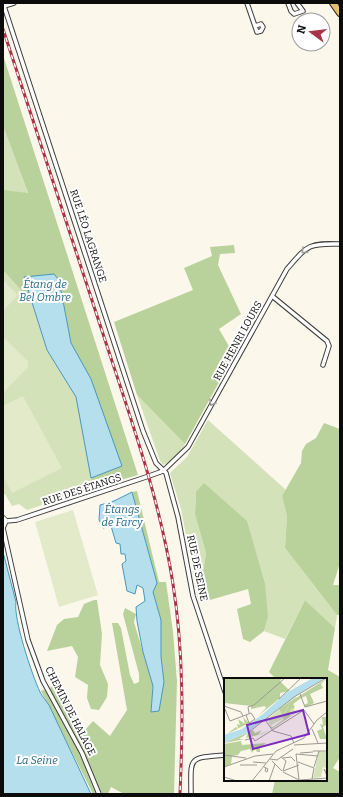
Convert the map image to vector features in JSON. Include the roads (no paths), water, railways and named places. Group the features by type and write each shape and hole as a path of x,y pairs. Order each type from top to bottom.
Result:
{"main road":[{"path":"333,3 340,12"}],"street":[{"path":"3,4 14,3"},
{"path":"247,3 255,26"},
{"path":"288,3 294,14 303,10 297,3"},
{"name":"RUE LÉO LAGRANGE","path":"3,4 144,431 156,464 163,471"},
{"name":"RUE HENRI LOURS","path":"163,471 188,447 287,270 310,245 340,244"},
{"path":"272,296 327,341 329,346 323,365"},
{"name":"RUE DES ÉTANGS","path":"4,520 17,520 163,471"},
{"name":"RUE DE SEINE","path":"163,471 166,473 178,517 193,596 224,689"},
{"name":"CHEMIN DE HALAGE","path":"4,520 3,528 28,640 43,681 82,753 99,794"},
{"path":"191,794 191,766 194,760 199,757 224,755"}],"water":[{"name":"Étang de Bel Ombre","path":"54,274 59,280 71,343 91,379 122,466 91,478 76,397 47,350 24,277"},
{"name":"Étangs de Farcy","path":"132,492 157,583 153,592 161,620 161,657 164,682 159,711 151,712 153,686 143,652 136,607 145,601 143,588 137,585 135,594 127,591 122,564 126,561 125,554 121,554 120,544 116,543 111,526 103,528 99,520 100,505 114,501"},
{"name":"La Seine","path":"3,552 16,602 17,620 20,633 32,673 40,692 49,705 91,794 3,794"}],"railway":[{"path":"3,29 135,432 161,522 177,610 181,663 182,742 180,794"}]}
